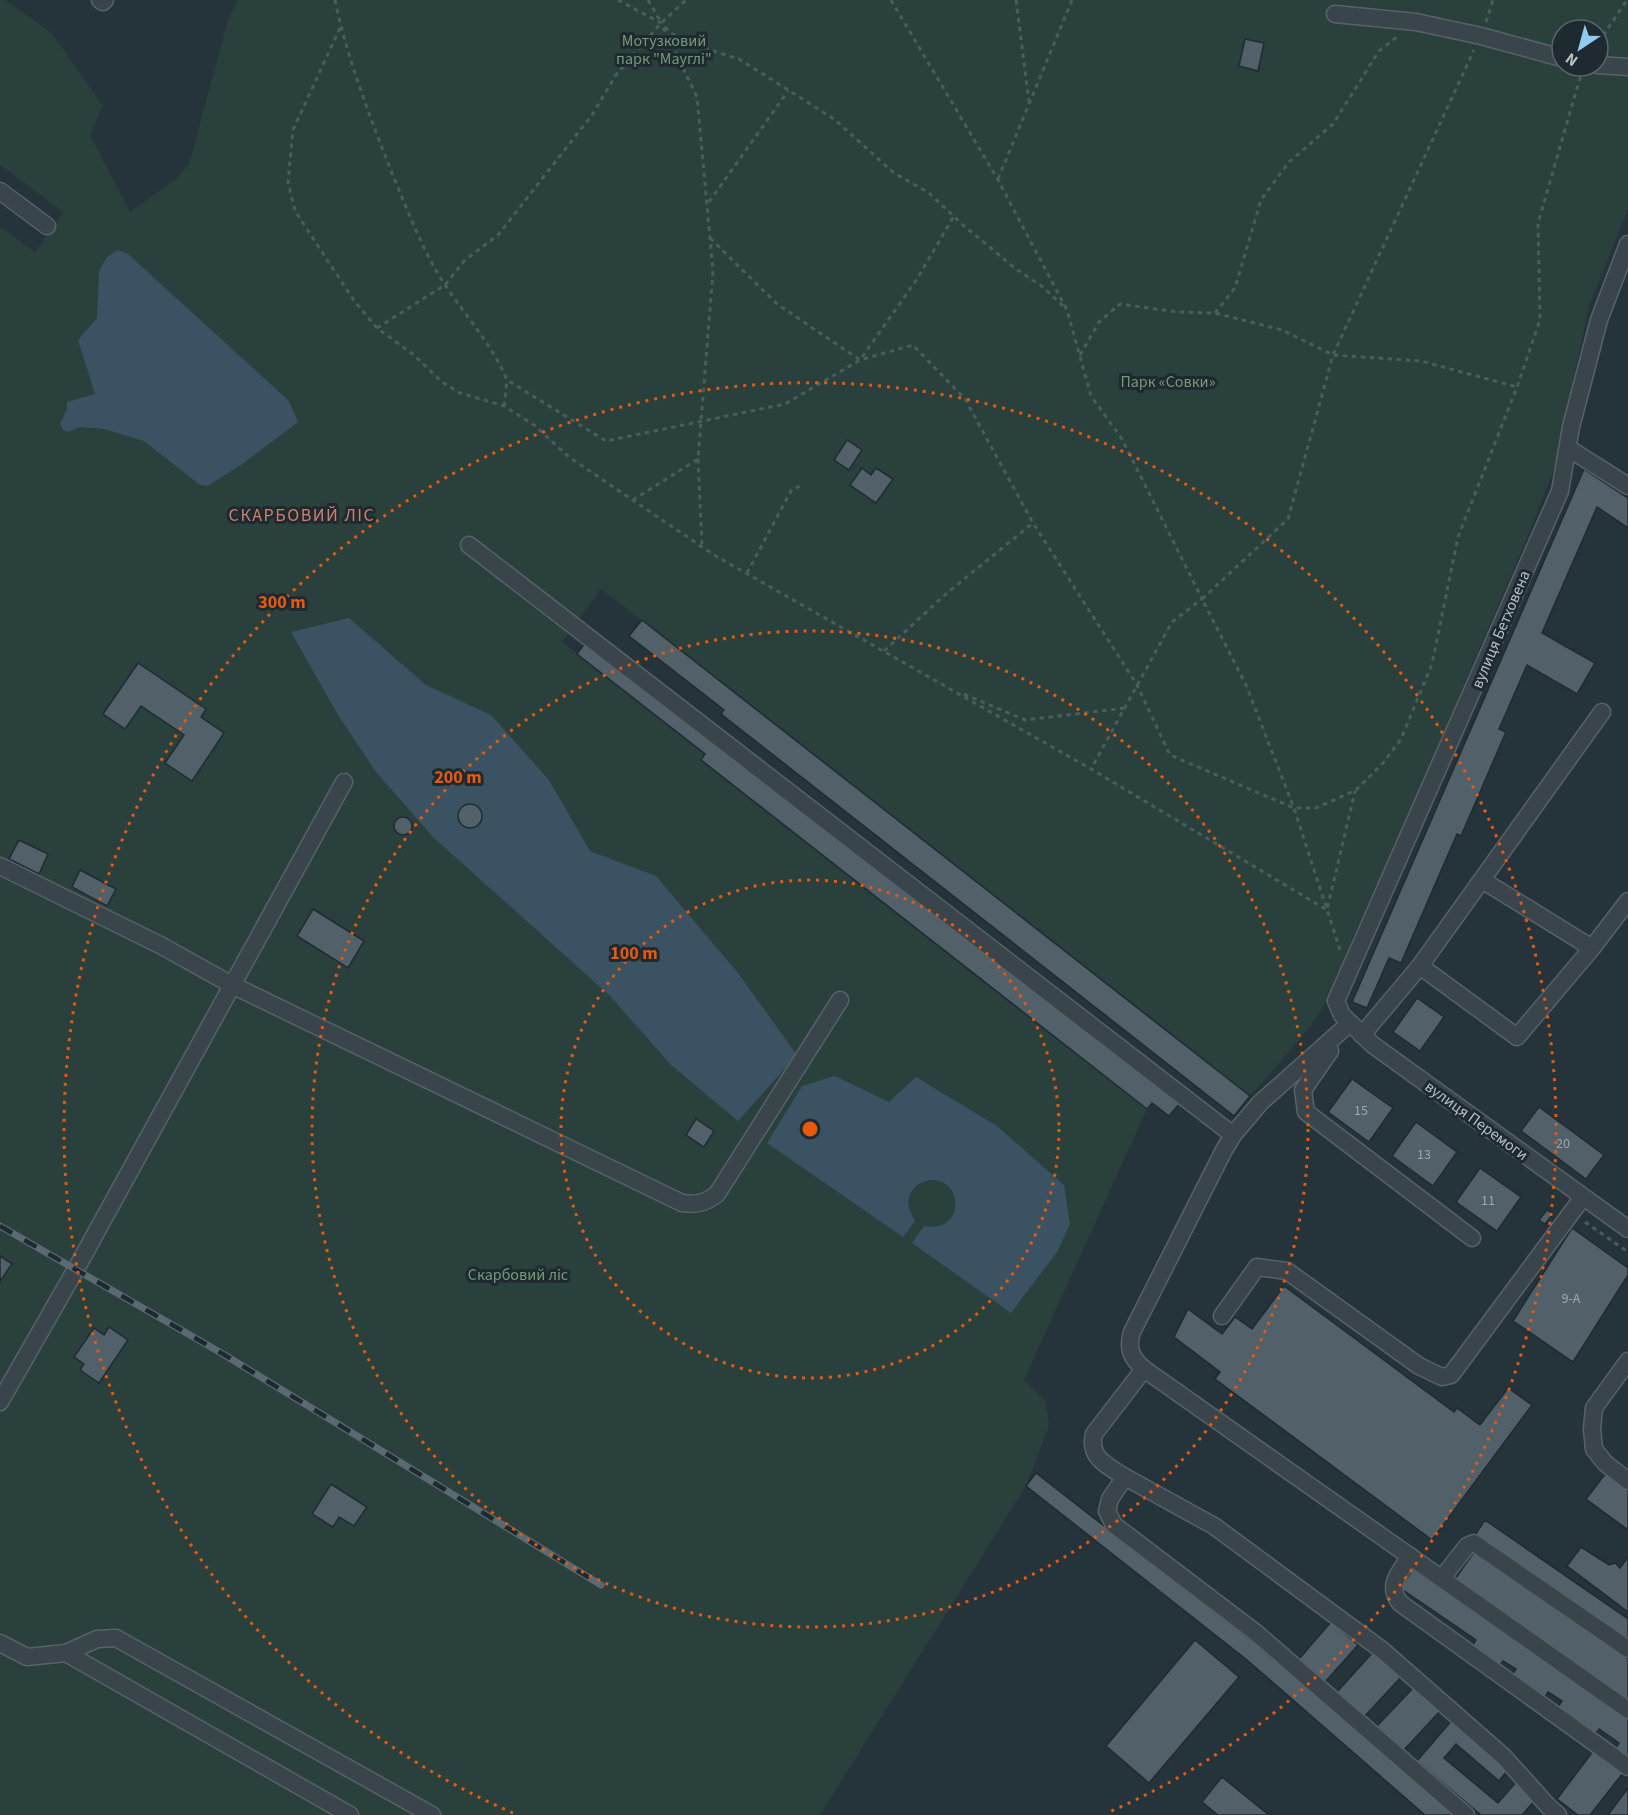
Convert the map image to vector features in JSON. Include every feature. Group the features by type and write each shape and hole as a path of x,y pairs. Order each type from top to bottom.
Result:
{"street":[{"path":"1335,14 1416,22 1481,36 1550,55"},
{"path":"1610,66 1628,67"},
{"path":"0,191 47,226"},
{"name":"вулиця Бетховена","path":"1336,1001 1560,491 1573,416 1599,320 1628,244"},
{"path":"1568,448 1628,486"},
{"path":"469,545 1233,1135"},
{"path":"1602,712 1420,966 1356,1029 1328,1043 1260,1103 1233,1135 1132,1332 1129,1342 1131,1353 1144,1369 1628,1710"},
{"path":"0,1402 76,1269 344,782"},
{"path":"0,866 162,946 232,985 682,1203 695,1205 717,1194 840,1000"},
{"path":"1482,880 1592,948"},
{"path":"1420,966 1517,1037 1592,948 1628,901"},
{"name":"вулиця Перемоги","path":"1336,1001 1342,1015 1356,1029 1628,1229"},
{"path":"1328,1043 1330,1051 1303,1090 1306,1112 1472,1238"},
{"path":"1222,1316 1257,1267 1287,1271 1419,1366 1442,1377 1451,1375 1583,1197"},
{"path":"1628,1361 1594,1408 1592,1429 1594,1449 1605,1463 1628,1481"},
{"path":"1144,1369 1094,1434 1092,1443 1094,1452 1102,1462 1214,1526 1382,1650 1504,1757 1558,1815"},
{"path":"1125,1477 1110,1498 1107,1511 1114,1525 1255,1632 1466,1815"},
{"path":"1442,1578 1467,1545 1474,1543 1628,1649"},
{"path":"1410,1556 1394,1583 1395,1596 1400,1603 1628,1767"},
{"path":"0,1643 27,1657 66,1653 97,1639 116,1638 432,1815"},
{"path":"66,1653 350,1815"}],"path":[{"path":"335,0 341,26 377,136 419,238 445,285 500,363 507,380 504,406"},
{"path":"618,0 661,23 672,34 739,59 834,119 894,173 929,193 1016,268 1043,287 1066,309"},
{"path":"648,0 697,97 708,203 713,271 698,459 702,546"},
{"path":"377,328 445,285 465,260 498,235 592,116 616,75 661,23 686,0"},
{"path":"891,0 998,180 1066,309 1091,396 1122,439 1246,685 1294,808 1341,952"},
{"path":"1016,0 1029,104"},
{"path":"998,180 1072,0"},
{"path":"1091,769 1172,622 1202,600 1288,519 1333,355 1481,36 1493,0"},
{"path":"1610,25 1627,0"},
{"path":"1215,313 1235,288 1262,200 1289,162 1333,124 1379,51 1416,22"},
{"path":"341,26 293,130 288,182 294,211 355,303 377,328 414,355 441,382 460,393 504,406 534,425 569,457 702,546 1091,769 1327,910"},
{"path":"507,380 606,441 785,404 860,360 913,345 965,399 1033,524 1137,685 1170,755 1294,808 1316,808 1356,790 1384,762 1401,739 1432,664 1458,537 1540,320 1538,224 1581,78"},
{"path":"708,203 788,91"},
{"path":"860,360 917,279 954,216"},
{"path":"710,237 777,304 860,360"},
{"path":"1080,355 1099,322 1120,304 1178,312 1215,313 1282,330 1333,355 1421,361 1516,387"},
{"path":"633,500 698,459"},
{"path":"747,573 792,489 804,485"},
{"path":"884,651 947,593 1033,524"},
{"path":"952,689 1026,720 1125,708"},
{"path":"1327,910 1356,790"},
{"path":"1572,1212 1628,1252"}],"green space":[{"path":"0,0 5,0 51,32 103,106 90,135 130,212 176,179 189,164 228,20 238,0 1628,0 1628,209 1589,306 1555,467 1461,691 1433,768 1352,938 1334,986 1308,1029 1250,1096 601,589 562,642 705,754 701,760 1147,1109 1024,1380 1046,1402 1049,1426 1026,1486 820,1815 0,1815 0,227 35,252 63,212 0,165"}],"water":[{"path":"117,250 128,254 289,401 298,422 241,465 207,486 200,485 144,441 104,429 80,427 68,432 63,430 60,424 67,409 67,402 95,394 78,340 97,318 99,271 107,257"},
{"path":"349,618 426,685 491,715 549,780 590,851 656,876 738,973 797,1055 738,1121 671,1065 610,996 433,837 376,772 338,715 291,632","holes":["472,804 481,809 482,819 477,827 467,828 460,823 458,814 463,806"]},
{"path":"835,1076 889,1102 916,1077 997,1126 1064,1185 1070,1224 1057,1252 1011,1313 912,1243 924,1226 937,1226 947,1222 953,1215 955,1197 943,1182 926,1181 918,1184 912,1191 909,1206 915,1221 903,1237 767,1143 802,1086"}],"building":[{"path":"1245,39 1264,43 1258,71 1239,66"},
{"path":"847,440 862,450 849,470 834,460"},
{"path":"862,468 871,475 876,468 893,479 876,503 850,485"},
{"path":"1584,469 1628,498 1628,528 1597,507 1542,633 1595,663 1577,694 1527,665 1499,729 1506,732 1461,836 1457,834 1401,963 1389,958 1367,1008 1352,1002"},
{"path":"642,620 1250,1096 1234,1116 721,714 724,710 629,636"},
{"path":"587,640 1180,1103 1169,1116 1152,1103 1147,1109 701,760 705,754 577,654"},
{"path":"138,663 206,709 201,717 224,733 192,781 165,763 184,735 141,706 125,729 103,714"},
{"path":"470,804 479,807 482,816 479,825 470,828 461,825 458,816 461,807"},
{"path":"403,817 409,820 412,826 409,832 403,835 397,832 394,826 397,820"},
{"path":"19,840 48,854 39,874 9,859"},
{"path":"80,870 116,889 107,906 72,887"},
{"path":"313,909 364,941 348,968 297,936"},
{"path":"1417,998 1444,1017 1420,1051 1393,1032"},
{"path":"1352,1079 1393,1108 1369,1142 1328,1112"},
{"path":"1539,1107 1604,1155 1586,1179 1521,1131"},
{"path":"696,1119 714,1131 704,1147 686,1135"},
{"path":"1416,1122 1457,1152 1433,1186 1392,1156"},
{"path":"1480,1168 1521,1197 1497,1231 1456,1202"},
{"path":"1547,1210 1553,1214 1545,1224 1539,1220"},
{"path":"1572,1228 1628,1268 1628,1275 1573,1362 1513,1321"},
{"path":"0,1256 12,1264 0,1281"},
{"path":"1284,1286 1454,1412 1457,1408 1480,1425 1508,1388 1532,1405 1432,1540 1215,1379 1220,1372 1174,1337 1188,1309 1222,1334 1235,1317 1252,1329"},
{"path":"109,1327 128,1340 99,1383 80,1370 84,1364 74,1357 94,1328 104,1335"},
{"path":"1036,1473 1256,1644 1455,1815 1425,1815 1247,1660 1026,1486"},
{"path":"1606,1473 1628,1490 1628,1530 1586,1499"},
{"path":"331,1484 367,1507 354,1526 339,1517 333,1527 312,1514"},
{"path":"1485,1520 1628,1619 1628,1641 1475,1535"},
{"path":"1581,1547 1609,1565 1615,1563 1620,1568 1628,1557 1628,1612 1567,1566"},
{"path":"1474,1552 1628,1659 1628,1703 1453,1582"},
{"path":"1413,1569 1628,1718 1628,1761 1614,1751 1619,1743 1599,1729 1593,1737 1555,1711 1562,1701 1548,1692 1542,1701 1509,1679 1516,1669 1503,1661 1496,1670 1469,1651 1476,1640 1400,1588"},
{"path":"1331,1622 1358,1645 1325,1682 1299,1659"},
{"path":"1195,1640 1239,1677 1149,1783 1106,1746"},
{"path":"1374,1651 1402,1676 1364,1717 1337,1692"},
{"path":"1416,1685 1442,1709 1403,1751 1377,1726"},
{"path":"1453,1719 1510,1767 1499,1781 1456,1744 1444,1758 1498,1803 1518,1780 1538,1797 1522,1815 1481,1815 1417,1761"},
{"path":"1594,1750 1623,1773 1590,1815 1578,1815 1557,1799"},
{"path":"1222,1777 1269,1815 1218,1815 1202,1802"},
{"path":"1628,1788 1628,1815 1608,1815"}],"railway":[{"path":"0,1226 223,1354 601,1585"}],"district":[{"name":"СКАРБОВИЙ ЛІС","path":"302,515"}],"park label":[{"name":"Мотузковий парк \"Мауглі\"","path":"664,49"},
{"name":"Парк «Совки»","path":"1168,381"},
{"name":"Скарбовий ліс","path":"518,1274"}]}
